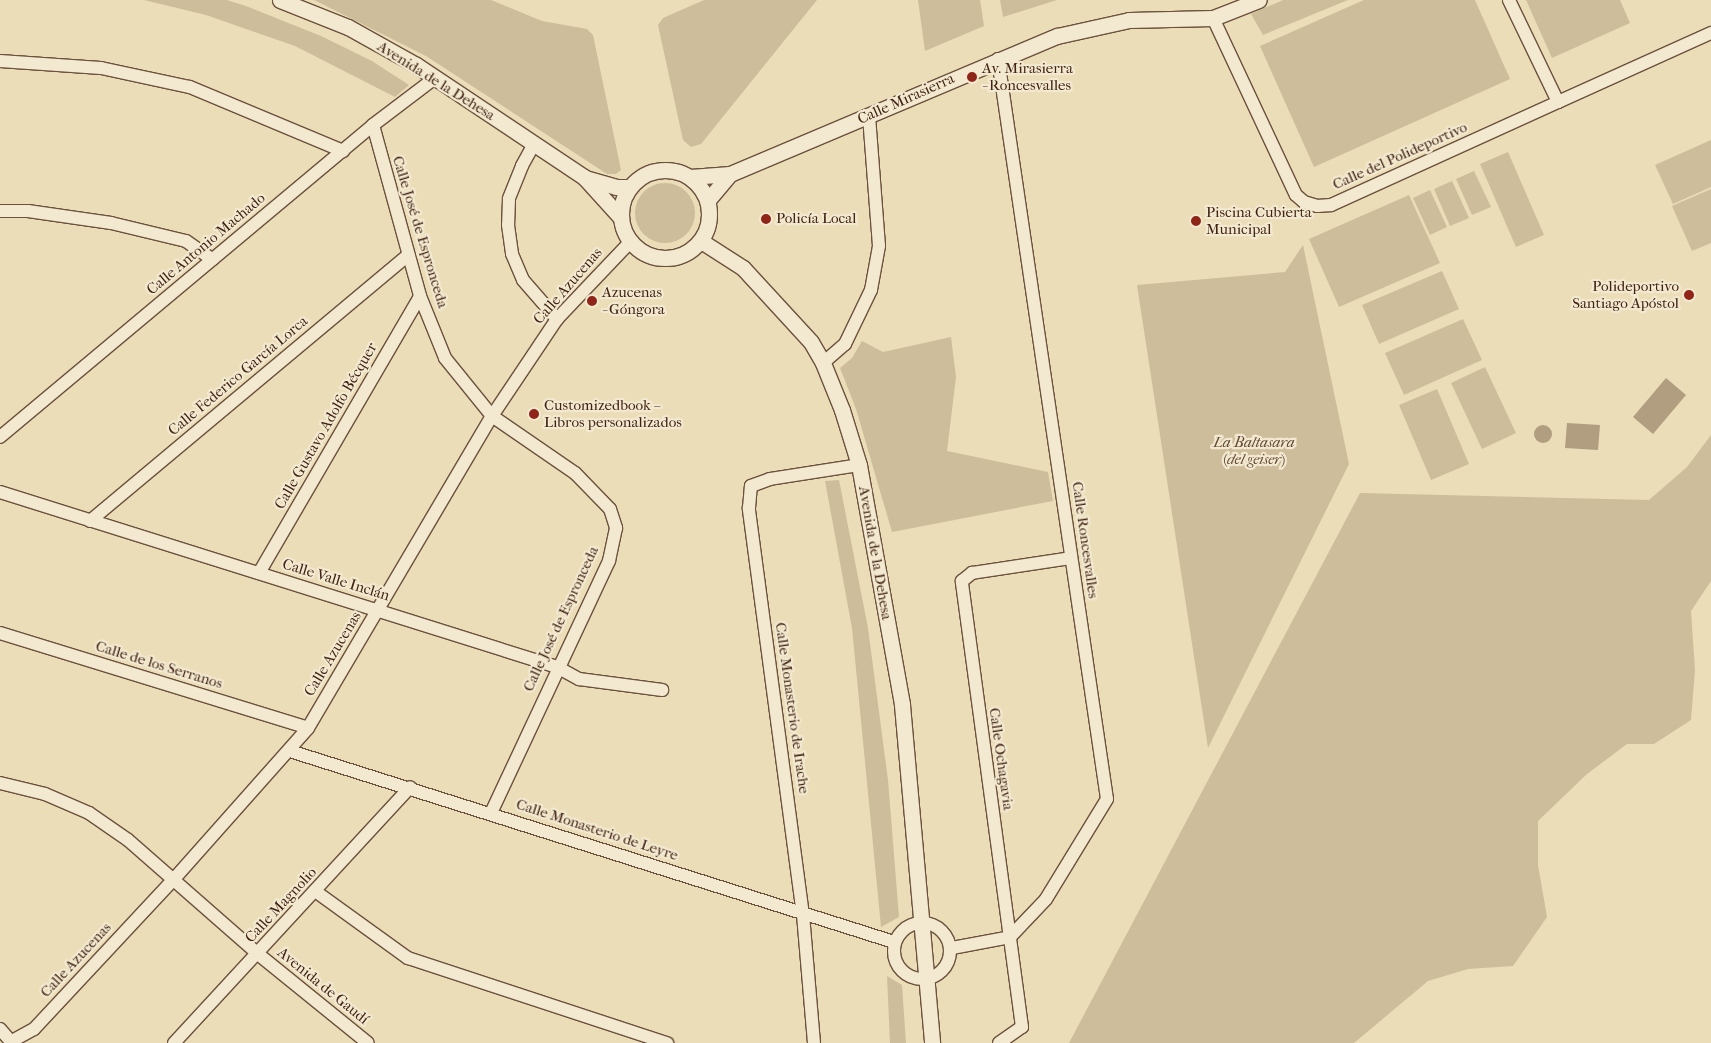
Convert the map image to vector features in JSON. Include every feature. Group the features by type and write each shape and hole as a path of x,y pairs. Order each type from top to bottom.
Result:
{"street":[{"name":"Avenida de la Dehesa","path":"280,0 348,26 435,78 584,177 621,218"},
{"name":"Calle Mirasierra","path":"690,177 730,174 998,59 1088,27 1129,20 1213,18 1259,0"},
{"path":"1509,0 1558,102"},
{"name":"Calle del Polideportivo","path":"1213,18 1296,196 1304,202 1318,206 1331,205 1711,33"},
{"name":"Calle Roncesvalles","path":"998,59 1107,799 1046,899 1010,937"},
{"path":"0,61 101,68 190,87 343,151"},
{"name":"Calle Antonio Machado","path":"0,437 373,126 435,78"},
{"path":"823,364 845,344 871,290 879,246 869,115"},
{"name":"Calle José de Espronceda","path":"373,126 420,296 445,358 492,416 575,473 610,509 616,528 609,560 557,667 491,812"},
{"path":"534,144 522,166 509,199 508,225 512,254 523,280 557,319"},
{"path":"658,170 674,170 690,177 701,187 708,200 708,228 701,241 685,254 666,259 646,254 630,242 621,218 622,202 630,187 642,176 658,170"},
{"name":"Calle Mirasierra","path":"708,200 730,174"},
{"name":"Avenida de la Dehesa","path":"584,177 616,187 630,187"},
{"path":"0,211 28,211 111,223 186,241 212,259"},
{"name":"Avenida de la Dehesa","path":"701,241 743,268 771,295 811,342 823,364 859,465 902,705 932,1043"},
{"name":"Calle Azucenas","path":"12,1042 34,1029 174,879 290,751 308,728 492,416 557,319 630,242"},
{"name":"Calle Federico García Lorca","path":"90,521 408,255"},
{"name":"Calle Gustavo Adolfo Bécquer","path":"260,573 420,296"},
{"name":"Calle Monasterio de Irache","path":"814,1043 803,915 749,508 751,486 770,479 859,465"},
{"name":"Calle Valle Inclán","path":"0,492 557,667 579,679 662,690"},
{"name":"Calle Ochagavia","path":"999,1043 1022,1026 962,581 972,573 1071,558"},
{"name":"Calle de los Serranos","path":"0,633 308,728"},
{"name":"Calle Monasterio de Leyre","path":"290,751 491,812 803,915 894,942"},
{"name":"Avenida de Gaudí","path":"0,783 45,794 89,812 128,840 258,954 368,1043"},
{"name":"Calle Magnolio","path":"174,1043 410,787"},
{"path":"316,891 408,958 667,1043"},
{"path":"922,921 944,931 952,948 948,964 927,980 909,977 894,960 894,942 904,928 922,921"},
{"path":"952,948 1010,937"},
{"path":"0,1029 12,1042"}],"green space":[{"path":"144,0 227,0 246,6 321,36 372,61 409,85 395,97 295,46 206,15"},
{"path":"314,0 491,0 542,21 587,29 593,35 621,170 616,174 607,174 426,56"},
{"path":"704,0 817,0 701,144 691,147 683,140 658,25 663,18"},
{"path":"918,0 980,0 984,26 925,51"},
{"path":"1000,0 1057,0 1003,17"},
{"path":"1283,0 1348,0 1263,35 1251,14"},
{"path":"1364,0 1475,0 1510,79 1314,167 1260,46"},
{"path":"1526,0 1620,0 1630,23 1552,58"},
{"path":"1711,140 1711,187 1673,204 1655,165"},
{"path":"1508,152 1544,235 1516,247 1480,164"},
{"path":"1474,171 1491,207 1472,215 1456,179"},
{"path":"1452,181 1469,218 1450,226 1434,189"},
{"path":"665,183 682,188 690,196 695,213 690,230 682,238 665,243 648,238 640,230 635,213 640,196 648,188"},
{"path":"1711,189 1711,243 1692,251 1672,206"},
{"path":"1430,190 1447,227 1430,235 1413,198"},
{"path":"1409,195 1440,263 1339,307 1309,239"},
{"name":"La Baltasara (del geiser)","path":"1303,245 1349,464 1208,748 1137,285 1285,272"},
{"path":"1442,271 1459,309 1379,344 1362,305"},
{"path":"1463,319 1482,360 1404,395 1385,353"},
{"path":"951,337 956,377 947,451 1048,472 1053,501 892,532 856,409 840,368 852,358 862,341 883,352"},
{"path":"1485,367 1516,433 1482,449 1451,383"},
{"path":"1437,389 1469,464 1431,480 1399,405"},
{"path":"1711,435 1711,581 1691,611 1695,670 1691,720 1654,744 1627,744 1587,774 1538,821 1538,865 1547,917 1513,966 1468,969 1428,981 1354,1043 1069,1043 1360,493 1649,500 1687,467"},
{"path":"839,480 868,628 888,780 899,917 881,927 852,628 825,481"},
{"path":"887,976 902,985 906,1043 890,1043"}],"shaded area":[{"path":"1666,378 1686,395 1653,434 1633,417"},
{"path":"1567,423 1600,425 1598,450 1565,448"},
{"path":"1543,425 1549,428 1552,434 1549,440 1543,443 1537,440 1534,434 1537,428"}],"place":[{"name":"Av. Mirasierra - Roncesvalles","path":"972,77"},
{"name":"Policía Local","path":"766,219"},
{"name":"Piscina Cubierta Municipal","path":"1196,221"},
{"name":"Polideportivo Santiago Apóstol","path":"1689,295"},
{"name":"Azucenas - Góngora","path":"592,301"},
{"name":"Customizedbook – Libros personalizados","path":"534,414"}]}
